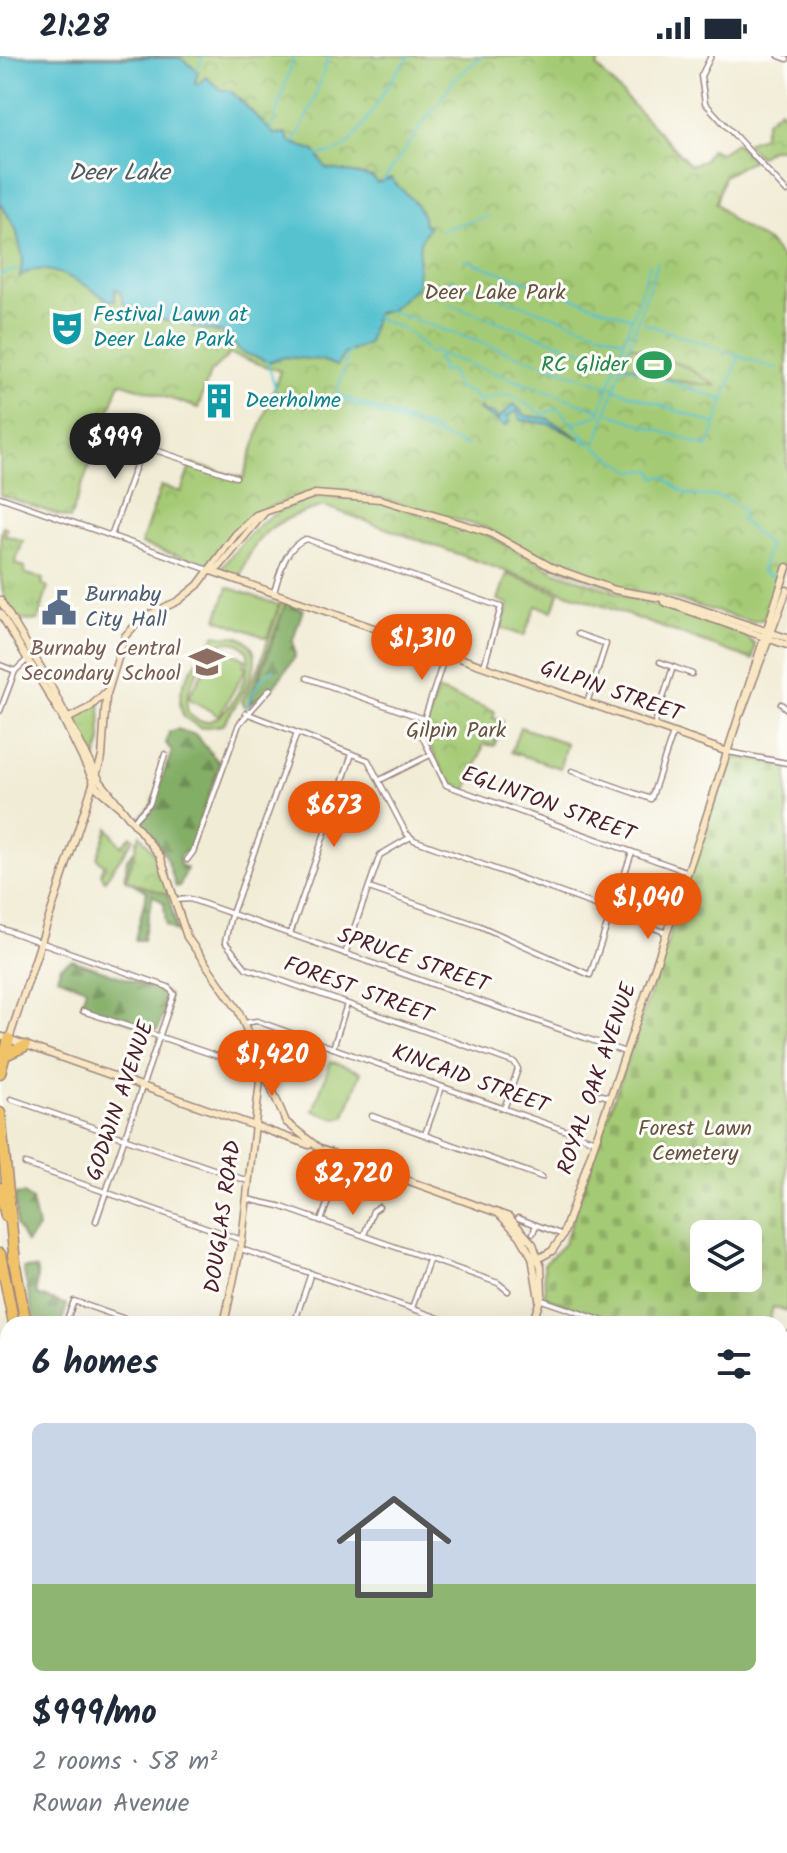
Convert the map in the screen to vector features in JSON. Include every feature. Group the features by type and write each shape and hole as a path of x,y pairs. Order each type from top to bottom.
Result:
{"highway":[{"path":"0,1073 5,1055 5,1038"},
{"path":"5,1055 25,1046"},
{"path":"0,1113 15,1262"},
{"path":"0,1188 25,1316"},
{"path":"0,1254 12,1316"}],"main road":[{"path":"534,1316 543,1283 526,1233 509,1217 5,1038 43,943 104,749 108,690 123,641 134,625 186,596 219,567 264,513 315,494 372,497 488,532 559,570 615,590 673,600 786,641"},
{"name":"ROYAL OAK AVENUE","path":"768,635 770,618 787,567"},
{"name":"GILPIN STREET","path":"211,571 728,752"},
{"name":"ROYAL OAK AVENUE","path":"537,1260 557,1247 563,1235 762,651 787,590"},
{"path":"0,600 103,794 123,810"},
{"path":"0,613 69,718 95,778 160,856 191,945 233,1001 278,1109 298,1134 313,1145"},
{"path":"778,617 786,641"},
{"path":"751,629 770,618"},
{"path":"751,629 762,651 786,641"},
{"path":"69,718 89,708 108,690"},
{"path":"89,796 103,794"},
{"name":"DOUGLAS ROAD","path":"226,1316 241,1249 261,1067"},
{"path":"285,1137 298,1134"}],"street":[{"path":"711,56 701,76 704,100 787,192"},
{"path":"779,56 787,59"},
{"path":"111,536 143,446 236,477"},
{"path":"0,497 211,571"},
{"path":"274,592 285,561 297,543 306,539 499,606 501,610 484,666"},
{"path":"578,634 606,644 587,703"},
{"path":"307,678 424,719 446,653"},
{"path":"0,711 15,671 31,656"},
{"path":"660,662 692,674"},
{"path":"0,665 15,671"},
{"path":"654,726 673,667"},
{"path":"187,860 193,852 231,745 246,713 270,689"},
{"path":"781,704 787,709"},
{"path":"246,713 368,760 409,838 612,911"},
{"name":"EGLINTON STREET","path":"424,719 420,733 450,787 688,872"},
{"path":"232,914 297,733"},
{"path":"572,771 651,799 673,733"},
{"path":"728,752 787,763"},
{"path":"133,821 150,803 165,754"},
{"path":"290,934 352,754"},
{"path":"380,780 430,755"},
{"path":"345,954 382,854 409,838"},
{"path":"369,888 480,926 590,975 632,852"},
{"name":"SPRUCE STREET","path":"177,902 190,899 625,1052"},
{"name":"FOREST STREET","path":"232,914 224,940 243,966 517,1066 504,1109"},
{"path":"643,924 667,933"},
{"path":"0,928 43,943"},
{"name":"GODWIN AVENUE","path":"43,943 173,991 174,998 96,1221"},
{"path":"333,1048 347,1004"},
{"path":"83,1011 220,1057"},
{"name":"KINCAID STREET","path":"244,1023 257,1021 595,1141"},
{"path":"425,1135 442,1087"},
{"path":"592,1093 610,1097"},
{"path":"11,1099 248,1181"},
{"path":"372,1116 542,1177"},
{"path":"25,1164 242,1240"},
{"path":"321,1221 334,1184"},
{"path":"247,1199 321,1221 498,1283 508,1291"},
{"path":"364,1236 373,1211 379,1207"},
{"path":"518,1218 563,1235"},
{"path":"533,1233 536,1225"},
{"path":"241,1249 434,1316"},
{"path":"412,1308 429,1260"},
{"path":"297,1316 311,1273"},
{"path":"539,1299 589,1316"},
{"path":"68,1316 74,1301 116,1316"}],"green space":[{"name":"Deer Lake Park","path":"0,56 601,56 597,67 690,165 704,160 711,149 720,153 736,143 753,160 724,176 716,203 733,221 768,242 787,265 787,559 764,619 752,622 674,599 616,588 550,564 486,528 358,492 308,493 267,508 237,528 207,565 141,544 161,486 181,492 191,464 243,478 280,371 230,354 210,373 198,408 120,382 70,519 0,495"},
{"path":"780,109 787,119 787,149 771,149 759,157 746,143 762,137 766,121"},
{"name":"RC Glider","path":"630,345 686,367 717,386 677,381 624,364"},
{"path":"313,497 360,498 384,503 484,533 556,572 746,635 755,645 753,660 324,506 293,516 270,529 253,548 240,577 224,571 222,567 261,523"},
{"path":"3,526 7,528 5,535 23,541 15,564 25,567 24,573 43,579 42,584 48,587 38,620 16,617 5,600 0,567"},
{"path":"507,574 559,593 553,611 536,606 524,636 501,628 509,604 498,600"},
{"path":"228,587 279,605 267,638 217,619"},
{"path":"281,601 286,603 246,708 242,702 259,667"},
{"path":"286,603 303,609 293,640 295,657 273,688 250,704"},
{"path":"215,635 239,637 250,645 255,655 254,666 244,692 223,725 200,728 184,717 180,706 181,695 189,673","holes":["227,641 240,644 247,651 248,661 240,689 221,714 210,721 199,721 188,712 187,703 197,672 219,645"]},
{"path":"222,647 246,660 243,665 247,667 219,716 188,698 216,649 220,651"},
{"name":"Gilpin Park","path":"437,690 495,711 493,718 503,721 494,746 484,744 467,790 448,782 424,735"},
{"path":"100,700 101,741 95,764 74,720"},
{"path":"520,727 566,743 560,768 511,752"},
{"path":"177,729 196,735 220,764 190,849 179,856 180,865 187,868 180,886 176,887 166,856 140,818 151,807 172,752 166,743 169,732"},
{"name":"Forest Lawn Cemetery","path":"734,757 787,765 787,1311 773,1307 770,1316 598,1316 545,1297 544,1264 564,1244 730,759"},
{"path":"108,828 121,846 131,836 134,838 105,880 101,874 104,865 97,858"},
{"path":"140,834 159,861 170,895 126,880"},
{"path":"141,838 163,876 178,933 166,925 164,903 153,895 143,940 135,940 147,891 125,879 127,859"},
{"path":"72,960 165,992 169,996 158,1029 152,1031 82,1004 86,988 57,977 61,966"},
{"path":"331,1061 361,1072 345,1116 337,1119 313,1111"},
{"path":"24,1194 32,1201 38,1228 26,1243 16,1225 15,1195"},
{"path":"23,1268 37,1269 37,1295 67,1305 64,1316 33,1316"}],"water":[{"name":"Deer Lake","path":"0,56 180,58 198,71 195,83 198,85 206,77 222,90 231,91 274,134 286,134 290,142 315,151 326,168 373,177 377,183 391,178 416,204 424,224 429,226 420,242 417,287 389,311 376,313 368,344 344,354 337,366 321,360 285,357 269,362 241,352 223,333 192,327 188,320 170,321 140,309 134,311 132,306 125,306 120,291 115,289 115,300 110,301 78,281 53,271 30,271 20,277 23,259 16,229 0,202"},
{"path":"514,404 526,416 547,418 581,439 550,424 521,420 517,411 507,417 510,422 505,426 479,410 480,407 483,412 495,414 497,420"}],"waterway":[{"path":"197,70 204,56"},
{"path":"271,130 294,56"},
{"path":"294,143 312,105 329,56"},
{"path":"316,156 337,151 349,143 410,56"},
{"path":"438,103 456,77 482,56"},
{"path":"383,181 435,106"},
{"path":"441,230 488,216"},
{"path":"465,260 631,318"},
{"path":"627,352 658,262"},
{"path":"574,423 599,415 650,264"},
{"path":"0,275 18,269"},
{"path":"450,280 623,340"},
{"path":"448,304 616,363"},
{"path":"389,311 609,387"},
{"path":"374,317 407,331 430,353 436,350 441,356 436,359 442,365 440,372 450,370 457,387 475,395 478,401 509,394 543,414 558,408 591,444"},
{"path":"643,323 776,369"},
{"path":"349,351 336,394 438,431"},
{"path":"440,354 600,410"},
{"path":"619,376 626,355"},
{"path":"608,413 708,447 739,356"},
{"path":"267,361 276,390"},
{"path":"623,365 723,400"},
{"path":"618,379 595,447 632,471 653,470 655,478 664,476 688,494 720,497 738,506 744,513 740,519 769,546 761,571 775,578"},
{"path":"615,389 715,424"},
{"path":"343,397 344,401 467,446"},
{"path":"581,439 590,444"},
{"path":"246,707 260,680 274,669"},
{"path":"0,1751 0,1756"}],"place":[{"name":"Festival Lawn at Deer Lake Park","path":"67,328"},
{"name":"RC Glider","path":"654,365"},
{"name":"Deerholme","path":"219,401"},
{"name":"Burnaby City Hall","path":"59,608"},
{"name":"Burnaby Central Secondary School","path":"207,662"}]}
